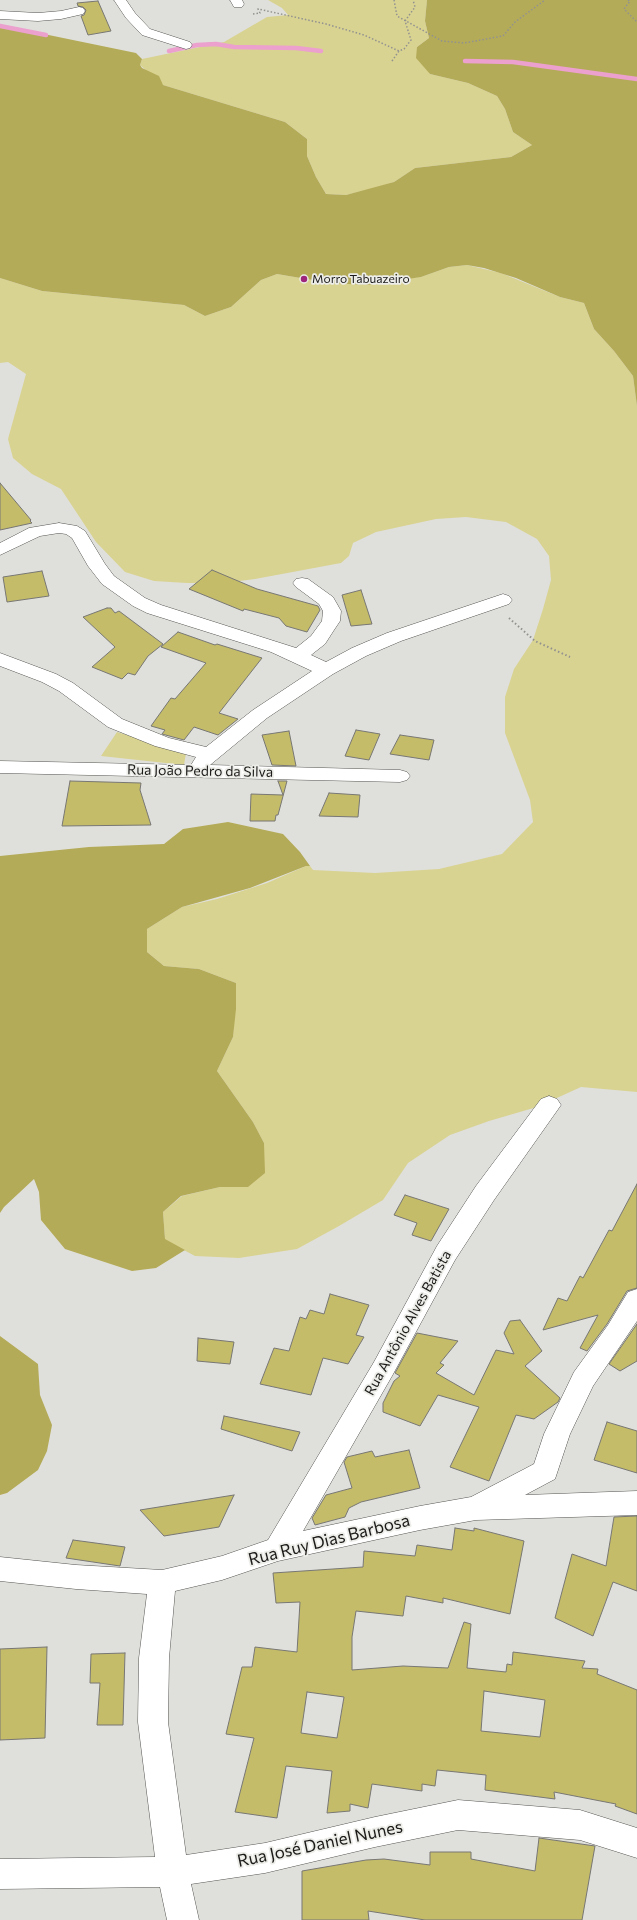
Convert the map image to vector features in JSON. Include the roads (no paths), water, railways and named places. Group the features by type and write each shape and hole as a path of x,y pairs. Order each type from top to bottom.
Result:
{"street":[{"path":"120,0 130,15 146,32 186,45"},
{"path":"0,14 38,17 60,15 79,11"},
{"path":"0,550 35,532 59,528 71,530 79,535 97,566 108,580 123,592 154,609 278,648 326,670"},
{"path":"298,656 318,640 331,621 332,611 327,601 318,592 302,583"},
{"path":"194,770 210,754 260,714 326,670 359,652 394,637 499,601"},
{"path":"0,659 49,678 66,687 115,723 162,742 210,754"},
{"name":"Rua João Pedro da Silva","path":"0,766 400,776"},
{"name":"Rua Antônio Alves Batista","path":"278,1550 379,1376 446,1253 485,1193 549,1105"},
{"path":"476,1508 545,1471 557,1434 583,1380 617,1332 637,1299"},
{"name":"Rua Ruy Dias Barbosa","path":"0,1569 76,1577 162,1582 222,1568 278,1550 420,1518 476,1508 637,1503"},
{"path":"162,1582 154,1658 153,1722 173,1872 183,1920"},
{"name":"Rua José Daniel Nunes","path":"0,1874 173,1872 266,1858 375,1832 458,1815 580,1825 637,1843"}],"waterway":[{"path":"0,26 46,35"},
{"path":"169,51 197,45 216,44 234,47 296,48 321,51"},
{"path":"465,61 513,62 637,79"}],"place":[{"name":"Morro Tabuazeiro","path":"304,279"}]}
